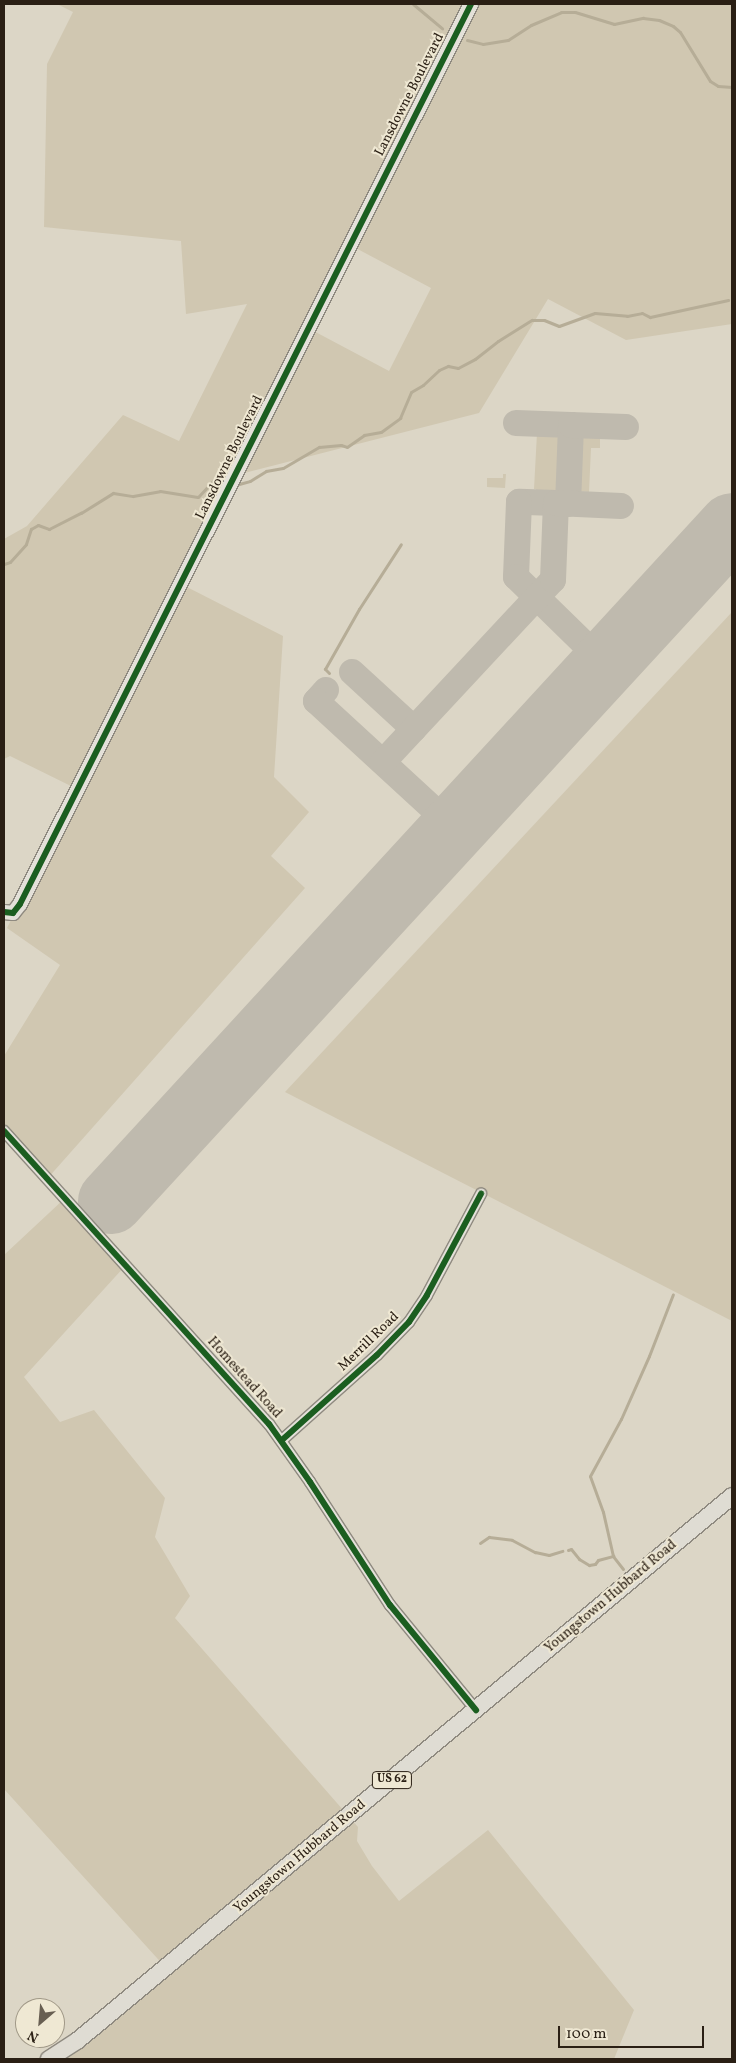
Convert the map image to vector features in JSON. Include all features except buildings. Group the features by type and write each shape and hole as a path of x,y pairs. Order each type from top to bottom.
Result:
{"main road":[{"name":"Youngstown Hubbard Road","path":"49,2059 84,2036 732,1496"}],"street":[{"name":"Lansdowne Boulevard","path":"4,912 13,913 20,904 471,4"},
{"name":"Homestead Road","path":"4,1131 252,1404 282,1440 390,1605 476,1710"},
{"name":"Merrill Road","path":"282,1440 376,1355 408,1322 427,1295 481,1194"}],"shaded area":[{"path":"57,4 732,4 732,324 626,340 548,299 479,413 236,475 181,584 283,636 274,777 309,812 271,856 305,888 47,1179 4,1131 4,1056 60,965 7,928 77,789 10,756 4,759 4,539 27,526 123,415 179,441 247,304 186,314 181,241 44,227 47,64 73,12","holes":["350,245 431,288 389,371 308,328"]},
{"path":"539,429 558,429 561,432 558,493 536,492 536,489 534,489 537,433"},
{"path":"580,436 600,436 600,448 591,448 589,492 578,491"},
{"path":"503,474 506,474 505,488 487,487 487,478 503,478"},
{"path":"732,612 732,1321 285,1092"},
{"path":"64,1199 125,1266 24,1377 60,1422 94,1410 165,1498 155,1537 190,1596 175,1618 358,1827 357,1841 372,1866 399,1901 488,1830 634,2010 614,2059 49,2059 166,1968 4,1789 4,1255"}],"waterway":[{"path":"413,4 442,28"},
{"path":"467,40 483,44 508,40 531,25 561,12 575,12 614,24 643,18 659,20 673,26 680,32 710,81 718,86 732,87"},
{"path":"239,484 250,481 266,471 283,468 319,447 341,445 347,447 364,435 381,432 400,418 411,392 423,385 439,370 448,366 458,368 475,359 498,341 532,320 544,320 559,326 595,313 627,316 642,313 650,317 728,300"},
{"path":"4,564 10,562 26,544 31,529 38,525 49,529 81,513 113,493 133,496 160,491 198,497 216,478 227,478"},
{"path":"329,673 325,669 359,609 401,544"},
{"path":"623,1569 613,1556 603,1512 590,1476 621,1419 649,1356 673,1294"},
{"path":"480,1543 489,1537 512,1540 535,1552 549,1555 562,1551"},
{"path":"568,1550 571,1549 579,1559 589,1565 595,1564 598,1560 613,1556"}],"taxiway":[{"path":"516,423 571,425"},
{"path":"568,504 571,425 626,427"},
{"path":"556,503 519,502 516,577 605,664"},
{"path":"383,762 553,580 556,503 621,506"},
{"path":"352,672 414,729"},
{"path":"326,690 316,701 454,828"}],"runway":[{"path":"111,1201 732,526"}],"cycle path":[{"path":"4,912 13,913 20,904 471,4"},
{"path":"4,1131 269,1424 310,1482 390,1605 476,1710"},
{"path":"282,1440 377,1355 409,1322 427,1295 481,1194"}]}
